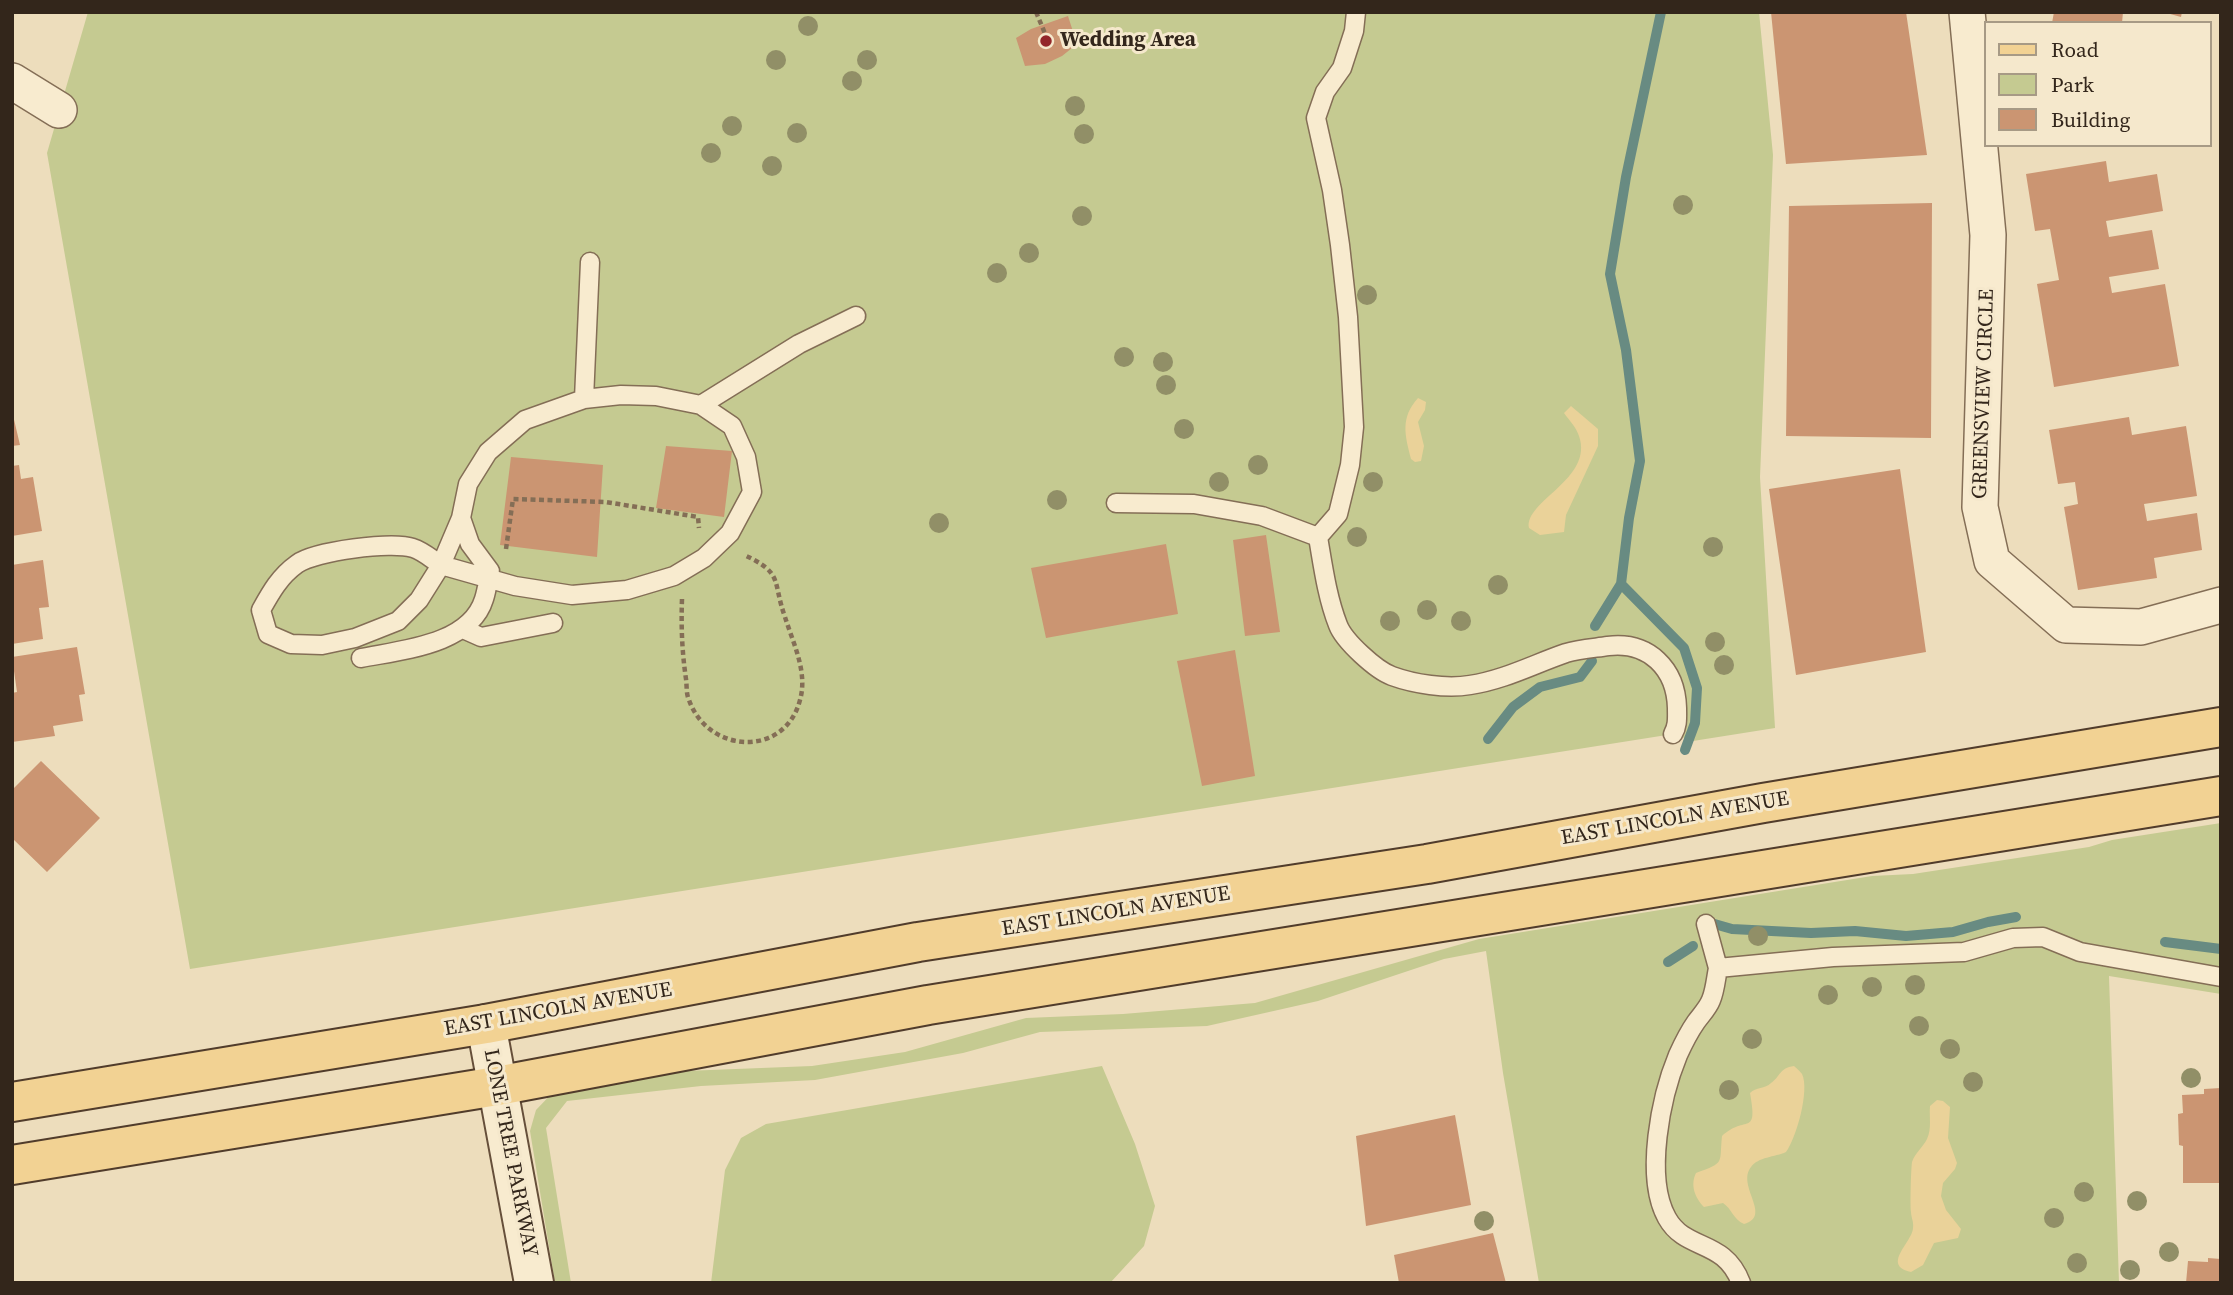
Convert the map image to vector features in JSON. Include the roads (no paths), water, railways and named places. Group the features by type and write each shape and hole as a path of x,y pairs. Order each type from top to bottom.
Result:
{"main road":[{"name":"EAST LINCOLN AVENUE","path":"12,1102 486,1024 918,942 1427,864 1762,803 2221,727"},
{"path":"12,1165 497,1086 928,1005 2221,796"}],"street":[{"name":"GREENSVIEW CIRCLE","path":"1967,12 1988,235 1980,507 1992,561 2066,625 2141,627 2221,605"},
{"path":"12,81 60,110"},
{"name":"LONE TREE PARKWAY","path":"486,1024 534,1283"}],"lane":[{"path":"1356,12 1354,31 1342,68 1325,92 1316,118 1332,190 1340,245 1348,317 1354,427 1350,465 1338,513 1318,537 1325,580 1339,628 1354,648 1390,675 1436,686 1469,686 1508,676 1569,652 1613,645 1648,651 1664,666 1677,693 1678,726 1673,734"},
{"path":"584,399 590,262"},
{"path":"701,405 799,344 856,316"},
{"path":"701,405 656,396 621,395 584,399 525,419 488,452 468,484 461,518 441,565 419,600 398,621 355,638 322,645 291,644 268,634 261,610 278,579 300,562 333,552 386,545 414,548 441,565 515,586 572,595 626,590 674,576 704,558 730,533 752,492 746,457 732,426 701,405"},
{"path":"1116,503 1194,504 1262,516 1318,537"},
{"path":"361,658 434,643 463,629 484,601 490,571 470,544 461,518"},
{"path":"463,629 481,636 553,623"},
{"path":"1706,924 1718,968 1711,1000 1692,1027 1667,1084 1660,1121 1658,1191 1665,1215 1674,1229 1696,1243 1723,1254 1735,1268 1741,1283"},
{"path":"1718,968 1833,957 1964,952 2013,938 2043,937 2080,952 2221,977"}],"waterway":[{"path":"1595,626 1621,584 1629,518 1640,461 1626,350 1610,274 1626,177 1661,12"},
{"path":"1621,584 1684,648 1697,688 1695,723 1685,750"},
{"path":"1488,739 1513,707 1540,687 1580,677 1592,661"},
{"path":"1711,923 1732,929 1811,933 1855,931 1906,936 1953,932 2016,917"},
{"path":"2165,942 2221,949"},
{"path":"1668,962 1693,946"}],"place":[{"name":"Wedding Area","path":"1046,41"}]}
